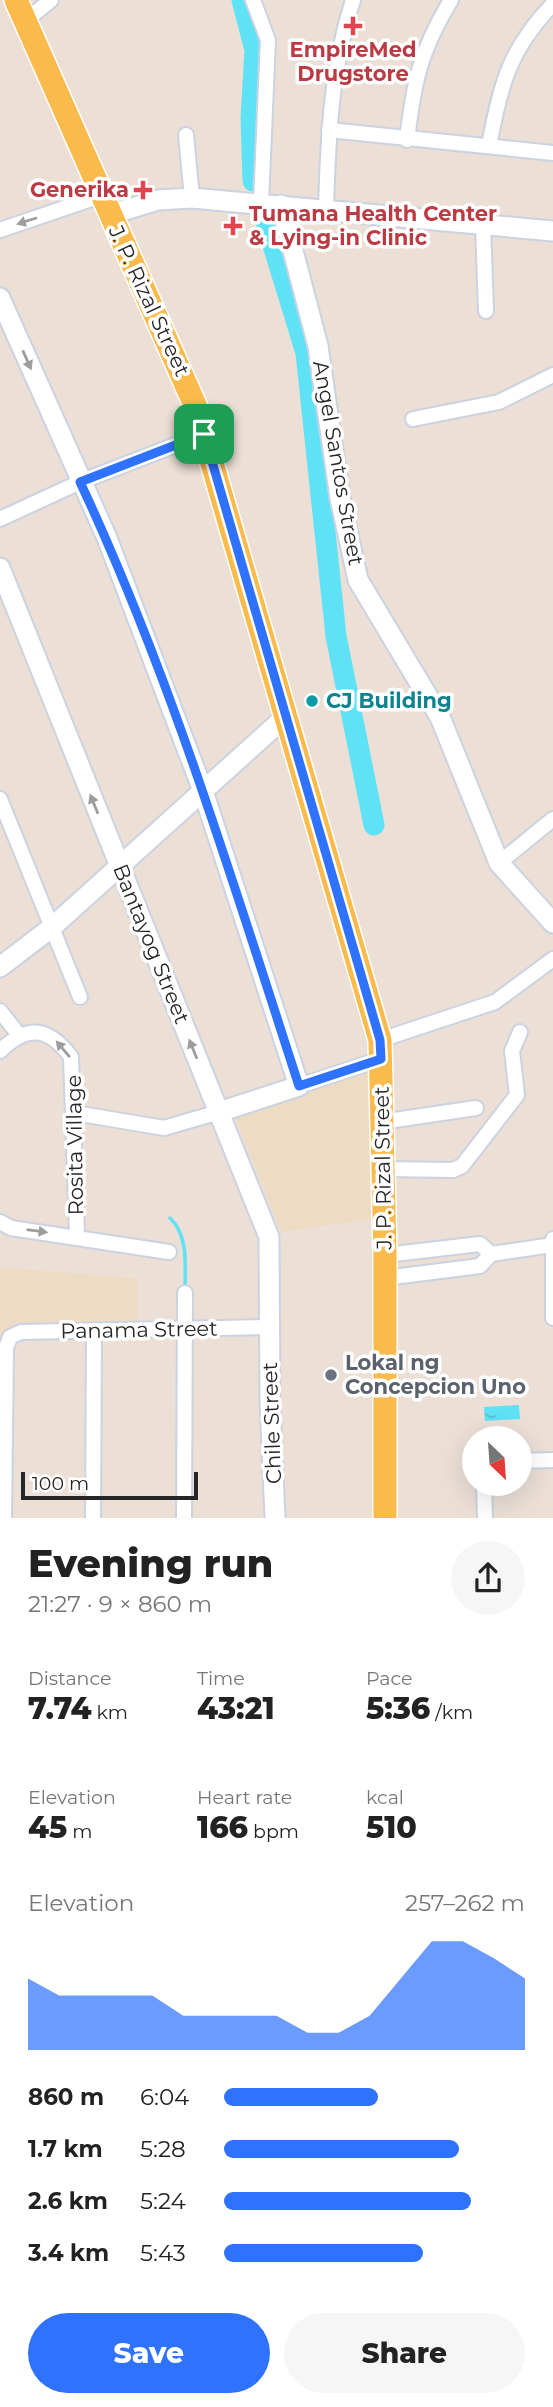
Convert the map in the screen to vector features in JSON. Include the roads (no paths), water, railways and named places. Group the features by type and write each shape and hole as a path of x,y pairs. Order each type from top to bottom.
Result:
{"main road":[{"name":"J. P. Rizal Street","path":"16,0 105,205 184,376 204,434 380,1049 385,1267 385,1518"}],"street":[{"path":"24,22 51,0"},
{"path":"253,0 268,40 261,203"},
{"path":"326,209 329,131 337,56 353,0"},
{"path":"407,140 413,93 427,43 452,0"},
{"path":"489,146 498,94 507,70 525,36 553,4"},
{"path":"329,131 553,153"},
{"path":"186,135 192,198"},
{"path":"0,230 105,205 192,198 553,231"},
{"name":"Angel Santos Street","path":"281,205 318,346 340,498 358,580 437,710 499,863 553,923"},
{"path":"483,224 486,311"},
{"path":"0,298 107,538 202,791 299,1086"},
{"path":"413,419 499,402 553,375"},
{"path":"0,519 80,482 204,434"},
{"name":"Bantayog Street","path":"0,568 269,1237 269,1327"},
{"path":"6,963 51,929 284,718"},
{"path":"0,800 80,997"},
{"path":"499,863 553,819"},
{"path":"75,1113 164,1128 219,1112 299,1086 380,1049 495,1002 553,960"},
{"path":"0,1011 19,1035 0,1051"},
{"path":"382,1169 453,1170 462,1166 517,1095 512,1052 520,1032"},
{"name":"Rosita Village","path":"19,1035 46,1034 53,1037 71,1057 75,1113 77,1236"},
{"path":"381,1122 476,1108"},
{"path":"0,1222 11,1228 169,1252"},
{"path":"553,1238 553,1318"},
{"path":"385,1267 436,1250 480,1244 491,1254"},
{"path":"385,1267 439,1273 480,1266 491,1254 553,1245"},
{"path":"436,1250 439,1273"},
{"path":"184,1518 185,1293"},
{"name":"Panama Street","path":"4,1518 6,1348 10,1337 21,1332 269,1327"},
{"name":"Chile Street","path":"269,1327 275,1518"},
{"path":"93,1518 94,1331"},
{"path":"532,1461 553,1460"},
{"path":"484,1496 485,1518"}],"water":[{"path":"519,1405 520,1419 485,1421 484,1407"}],"waterway":[{"path":"242,0 255,50 251,118 253,181"},
{"path":"265,219 306,353 336,636 374,825"},
{"path":"170,1218 183,1242 185,1291"}],"place":[{"name":"EmpireMed Drugstore","path":"353,26"},
{"name":"Generika","path":"143,190"},
{"name":"Tumana Health Center & Lying-in Clinic","path":"233,226"},
{"name":"CJ Building","path":"312,701"},
{"name":"Lokal ng Concepcion Uno","path":"331,1375"}]}
